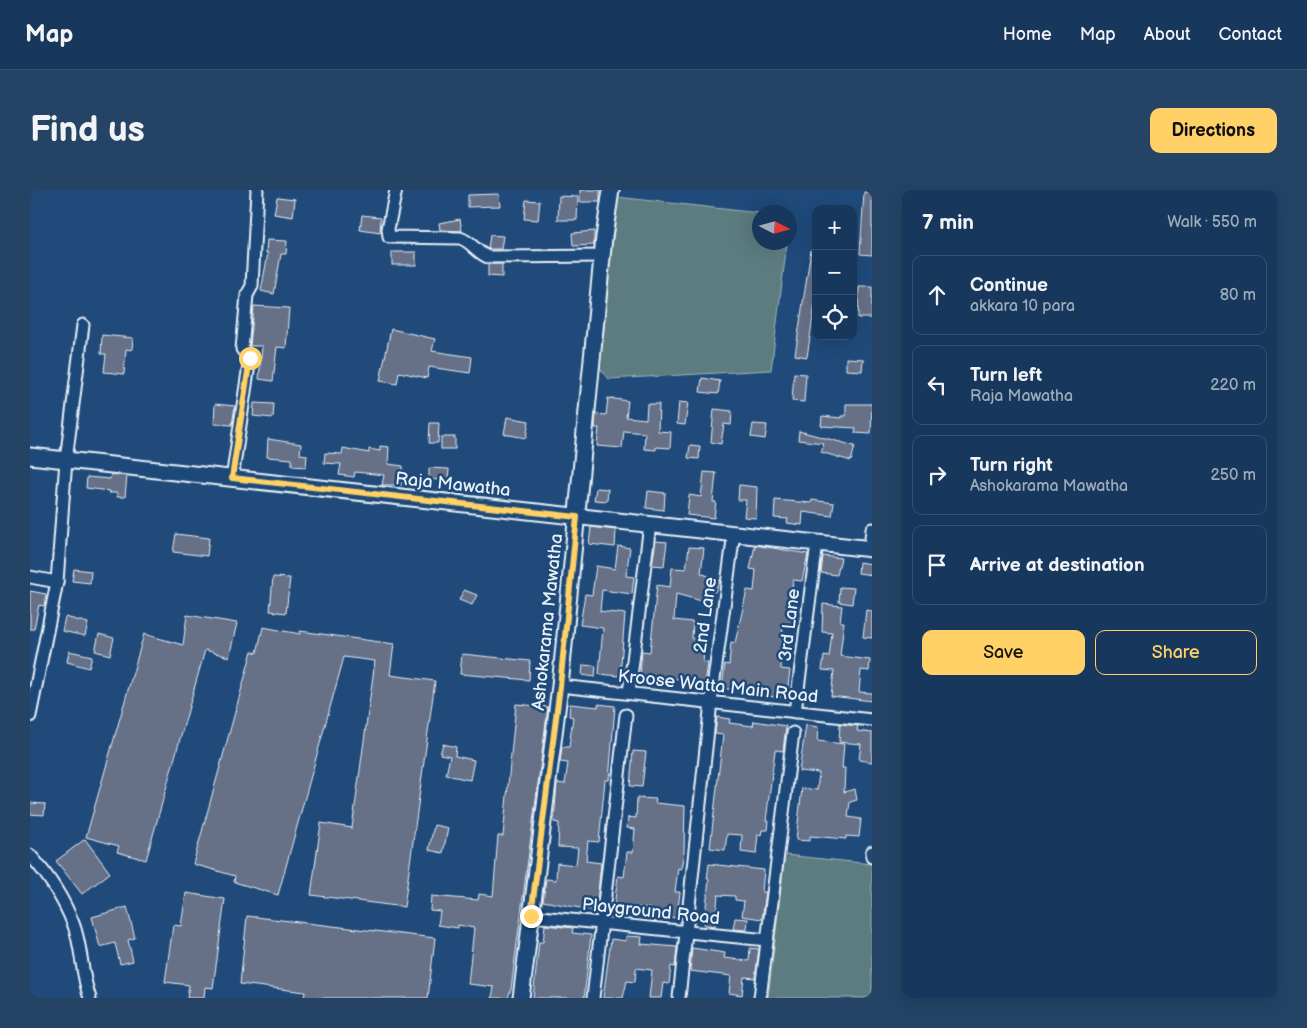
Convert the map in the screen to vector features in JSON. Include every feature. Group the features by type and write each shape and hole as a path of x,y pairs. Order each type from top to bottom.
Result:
{"street":[{"path":"232,478 250,358 242,349 247,295 252,286 257,190"},
{"path":"396,190 388,229 389,237 460,238 468,241 480,254 488,257 603,256"},
{"name":"Ashokarama Mawatha","path":"521,998 560,686 611,190"},
{"path":"30,716 58,582 66,460 83,325"},
{"name":"Raja Mawatha","path":"30,456 871,549"},
{"path":"629,693 650,524"},
{"path":"871,549 872,529"},
{"name":"2nd Lane","path":"679,998 688,932 710,702 734,533"},
{"name":"3rd Lane","path":"795,712 817,543"},
{"path":"30,578 58,582"},
{"name":"Kroose Watta Main Road","path":"560,686 872,720"},
{"path":"593,998 626,715"},
{"path":"760,998 793,733"},
{"path":"872,852 872,857"},
{"path":"30,855 49,876 74,924 84,980 90,998"},
{"name":"Playground Road","path":"531,916 767,940"}],"green space":[{"path":"617,197 752,212 752,250 786,250 771,370 609,379 600,368"},
{"path":"785,855 872,864 872,998 768,998"}],"building":[{"path":"580,190 600,190 600,202 580,202"},
{"path":"864,192 872,192 872,255 860,254"},
{"path":"499,194 500,206 468,207 468,195"},
{"path":"559,196 578,197 577,220 558,220"},
{"path":"277,197 295,199 293,217 274,214"},
{"path":"526,200 540,201 538,220 524,219"},
{"path":"362,215 381,217 380,233 360,230"},
{"path":"460,219 462,231 440,230 439,223"},
{"path":"594,231 594,245 573,246 572,233"},
{"path":"490,235 503,236 501,249 488,249"},
{"path":"267,240 287,241 286,254 281,254 274,294 261,291 268,253 266,253"},
{"path":"811,250 812,323 807,357 795,355"},
{"path":"392,252 416,252 416,265 392,265"},
{"path":"488,264 502,264 502,277 488,276"},
{"path":"859,287 872,287 872,318 858,318"},
{"path":"254,306 289,308 286,348 277,347 273,381 259,379 262,346 250,346"},
{"path":"391,329 435,339 432,351 472,357 470,373 429,367 427,378 399,372 397,384 380,381"},
{"path":"102,335 133,338 132,350 126,349 124,374 104,372 106,354 101,354"},
{"path":"846,358 863,359 862,371 846,370"},
{"path":"794,373 806,374 804,402 792,401"},
{"path":"702,378 720,381 718,394 700,392"},
{"path":"608,398 628,401 626,417 646,419 647,404 659,404 658,431 671,432 670,448 656,447 656,450 644,449 645,433 624,431 622,448 597,446 599,428 595,428 596,414 606,415"},
{"path":"679,402 688,403 685,425 677,424"},
{"path":"254,403 274,404 273,418 253,416"},
{"path":"215,404 235,406 232,425 214,424"},
{"path":"846,404 872,404 871,434 855,433 856,428 821,426 822,416 841,418 841,416 846,416"},
{"path":"714,409 732,411 731,425 724,424 721,444 711,442"},
{"path":"507,417 529,421 526,438 504,434"},
{"path":"430,423 439,423 438,443 429,443"},
{"path":"753,424 767,425 765,439 751,437"},
{"path":"799,431 855,446 851,461 821,452 824,443 798,440"},
{"path":"441,437 455,437 455,449 441,449"},
{"path":"268,439 301,444 300,454 307,455 306,467 292,466 292,459 267,457"},
{"path":"690,445 700,446 699,459 688,458"},
{"path":"380,446 389,447 388,464 403,466 401,485 382,485 384,475 355,472 354,477 339,475 341,464 324,463 325,453 342,454 343,448 369,453 369,449 380,451"},
{"path":"429,468 449,469 448,481 429,479"},
{"path":"704,472 716,473 713,502 716,502 714,518 687,515 689,495 701,497"},
{"path":"111,474 127,476 125,497 117,497 117,493 109,493 109,491 86,488 87,477 110,479"},
{"path":"739,485 757,487 756,518 744,517 746,500 738,500"},
{"path":"596,488 608,489 607,501 594,500"},
{"path":"648,491 665,493 664,510 646,508"},
{"path":"775,500 811,503 812,500 834,503 832,516 803,512 802,525 787,523 788,519 774,518"},
{"path":"591,527 616,530 615,547 589,544"},
{"path":"176,534 209,538 207,556 173,552"},
{"path":"656,541 667,542 664,566 652,565"},
{"path":"755,545 808,554 802,581 793,580 789,615 797,616 795,627 783,626 781,669 790,670 787,694 780,693 780,698 722,688 725,664 729,665 731,642 735,643 747,590 754,591 756,570 750,569"},
{"path":"618,546 630,548 626,576 634,577 632,594 602,590 600,611 625,614 620,676 599,674 603,628 580,625 585,594 592,595 596,566 615,569"},
{"path":"689,547 704,548 701,573 720,581 715,592 713,591 709,603 676,594 674,620 693,622 692,639 705,641 703,662 708,663 705,683 693,681 693,684 679,682 680,679 640,676 642,651 650,652 657,585 670,587 672,568 686,569"},
{"path":"823,556 841,558 837,575 821,573"},
{"path":"859,562 872,564 872,575 858,573"},
{"path":"74,569 91,571 90,583 72,581"},
{"path":"273,577 290,578 286,613 270,611"},
{"path":"840,587 854,588 852,604 839,602"},
{"path":"464,590 477,595 472,605 459,600"},
{"path":"30,591 46,594 44,606 39,605 34,629 30,629"},
{"path":"823,604 842,606 840,622 844,622 840,656 870,660 869,671 861,670 859,692 872,693 872,701 831,696 834,671 822,670 824,656 829,657 832,633 822,632"},
{"path":"866,610 872,611 872,638 863,637"},
{"path":"187,615 237,623 229,657 205,650 146,860 117,852 119,846 86,837 144,634 183,645"},
{"path":"65,617 88,623 85,636 62,631"},
{"path":"263,627 300,634 300,631 394,644 390,675 435,681 404,907 311,895 321,823 352,828 375,661 344,657 278,895 234,882 235,876 193,864 252,651 257,653"},
{"path":"99,634 114,638 110,655 95,651"},
{"path":"69,651 92,656 89,668 67,662"},
{"path":"462,654 530,661 529,680 460,674"},
{"path":"583,665 596,666 595,677 582,675"},
{"path":"516,704 548,707 511,989 508,998 492,998 494,987 468,984 474,928 458,925 458,928 438,925 440,911 430,910 431,896 478,900 479,894 493,896 498,836 503,836"},
{"path":"570,704 598,707 598,704 615,706 609,780 605,780 599,842 588,841 586,861 601,863 596,911 543,901 546,879 556,880 557,863 576,865 578,848 558,847 559,823 554,822 557,783 565,784 568,763 560,762 562,747 569,747 573,717 569,716"},
{"path":"717,717 730,719 729,723 753,726 754,721 786,726 783,751 775,750 766,821 769,821 768,830 762,830 761,835 758,834 756,854 741,852 742,835 727,834 725,850 710,848 723,735 715,734"},
{"path":"840,724 858,726 857,731 872,733 872,762 859,760 861,744 839,742"},
{"path":"806,725 818,727 817,741 844,744 842,768 845,768 844,792 855,789 857,800 850,802 848,817 861,819 859,837 846,836 846,839 810,836 810,841 796,840 802,788 817,790 819,773 799,771"},
{"path":"443,744 456,747 455,756 474,760 470,780 446,775 450,756 440,754"},
{"path":"633,751 646,752 642,787 630,786"},
{"path":"637,798 656,799 655,803 685,806 684,852 681,869 678,868 675,892 680,892 677,918 648,914 649,908 614,906 618,876 624,877 627,852 633,852 635,829 627,828 628,817 636,818"},
{"path":"30,803 45,804 44,815 30,814"},
{"path":"434,825 448,828 443,853 429,850"},
{"path":"85,839 110,873 82,894 56,861"},
{"path":"709,864 764,870 762,892 766,892 762,919 742,916 744,901 735,900 735,896 718,895 715,926 704,925"},
{"path":"186,893 225,899 213,988 205,987 204,998 187,998 189,985 165,982 173,925 181,926"},
{"path":"127,907 135,938 128,940 133,961 120,964 115,943 100,947 92,917"},
{"path":"247,916 435,938 428,998 304,998 305,992 240,984"},
{"path":"735,918 748,919 747,930 733,929"},
{"path":"545,925 573,928 572,933 591,935 584,998 533,998 539,942 543,942"},
{"path":"626,936 642,937 641,944 677,947 675,967 671,966 669,984 663,983 661,998 649,998 652,970 636,968 635,982 627,981 623,998 603,998 611,939 626,941"},
{"path":"692,948 725,953 724,958 749,961 750,948 759,949 755,978 744,977 742,995 729,993 731,976 690,971"}],"route":[{"path":"250,358 232,478 577,517 560,686 531,916"}]}
